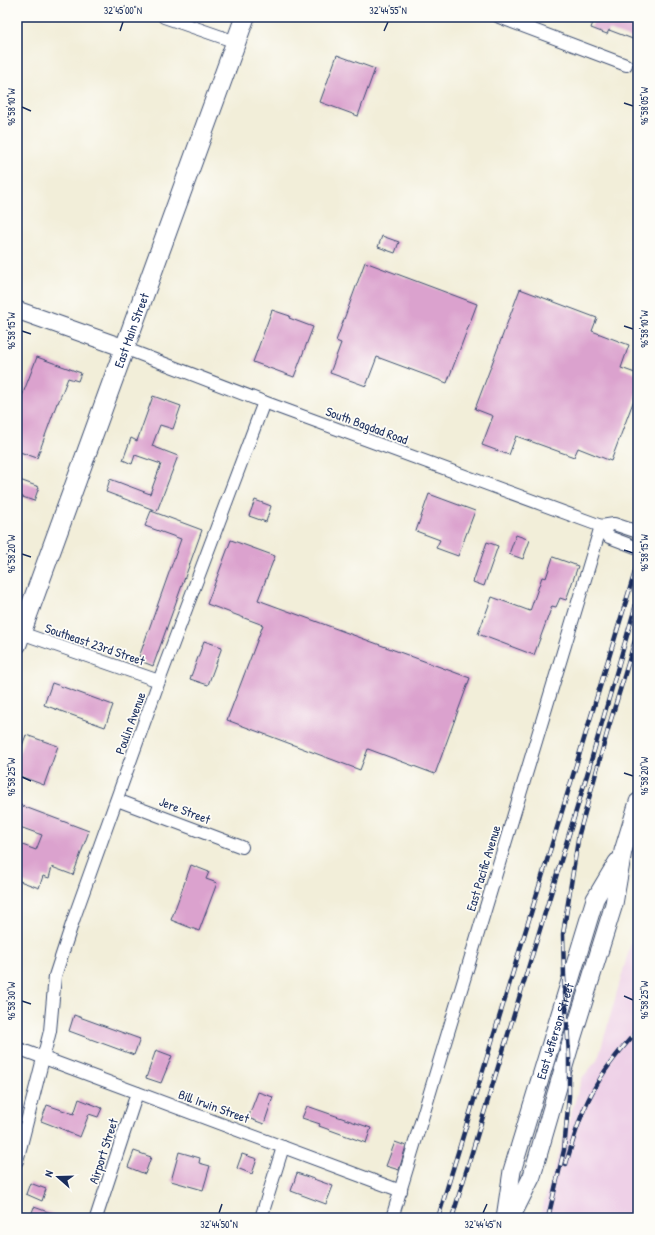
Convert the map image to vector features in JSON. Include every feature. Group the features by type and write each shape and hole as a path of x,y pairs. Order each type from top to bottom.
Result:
{"main road":[{"name":"East Main Street","path":"19,638 245,17"},
{"path":"17,310 124,348"},
{"name":"East Jefferson Street","path":"511,1218 532,1176 569,1049 614,904 623,851 638,802"},
{"name":"East Jefferson Street","path":"505,1218 512,1171 595,899 623,851"}],"street":[{"path":"164,17 236,42"},
{"path":"499,17 626,65"},
{"name":"South Bagdad Road","path":"124,348 264,402 601,526 614,524 638,532"},
{"name":"Poulin Avenue","path":"17,1161 50,1031 54,976 159,681 264,402"},
{"name":"South Bagdad Road","path":"601,526 609,537 638,548"},
{"name":"East Pacific Avenue","path":"392,1218 601,526"},
{"name":"Southeast 23rd Street","path":"19,638 159,681"},
{"name":"Jere Street","path":"117,800 242,847"},
{"name":"Bill Irwin Street","path":"17,1048 401,1191"},
{"name":"Airport Street","path":"96,1218 137,1093"},
{"path":"261,1218 283,1147"}],"shaded area":[{"path":"638,918 638,1218 539,1218 582,1078 598,1059"}],"building":[{"path":"595,17 638,17 638,41 609,30 607,34 591,28"},
{"path":"337,55 375,69 358,116 320,102"},
{"path":"382,236 399,242 395,253 378,247"},
{"path":"365,262 477,304 447,383 377,357 366,386 330,373 341,343 336,341"},
{"path":"520,289 597,318 592,331 629,345 621,368 638,374 638,389 611,461 578,448 574,457 516,436 509,455 482,445 493,416 475,409"},
{"path":"272,310 290,316 289,318 313,327 294,377 253,362"},
{"path":"37,357 81,373 78,381 68,378 57,403 37,458 17,451 17,394 22,396"},
{"path":"153,396 181,406 173,429 160,425 152,446 178,456 157,511 106,492 110,479 150,494 161,464 135,455 132,464 123,460 131,438 137,441"},
{"path":"17,479 39,487 34,501 17,495"},
{"path":"429,494 475,511 458,556 436,548 440,540 416,531"},
{"path":"255,500 271,506 266,522 249,516"},
{"path":"151,511 202,530 153,666 138,660 181,539 145,526"},
{"path":"516,535 530,540 523,559 509,554"},
{"path":"231,540 275,556 258,600 470,678 435,774 368,749 360,770 227,720 263,625 207,604"},
{"path":"487,542 498,546 484,586 473,582"},
{"path":"553,557 578,566 566,600 560,598 556,607 552,606 534,655 478,634 492,597 530,611 542,577 546,578"},
{"path":"204,641 222,647 208,685 190,679"},
{"path":"52,683 113,705 105,727 44,705"},
{"path":"26,735 58,746 44,785 17,775 17,759"},
{"path":"17,804 89,831 73,875 52,867 49,878 43,876 39,888 17,880 17,843 36,850 42,835 17,826"},
{"path":"191,865 209,872 206,879 217,883 199,931 171,920"},
{"path":"74,1015 140,1039 134,1055 69,1031"},
{"path":"156,1050 172,1056 161,1083 146,1078"},
{"path":"258,1092 273,1097 264,1124 248,1118"},
{"path":"79,1099 102,1108 98,1117 89,1114 80,1137 41,1121 47,1105 74,1114"},
{"path":"307,1106 371,1128 366,1143 319,1126 320,1124 302,1118"},
{"path":"395,1142 406,1146 399,1170 386,1166"},
{"path":"134,1151 151,1157 145,1174 128,1167"},
{"path":"179,1152 200,1158 199,1163 210,1166 203,1190 171,1181"},
{"path":"242,1154 257,1159 252,1174 237,1168"},
{"path":"297,1173 333,1186 326,1204 291,1191"},
{"path":"30,1183 46,1189 42,1201 26,1194"},
{"path":"34,1207 62,1217 62,1218 30,1218"}],"railway":[{"path":"438,1218 638,562"},
{"path":"452,1218 587,775 638,597"},
{"path":"548,1218 564,1150 569,1096 569,1055 563,934 579,834 609,726 638,631"},
{"path":"566,1164 579,1123 592,1093 601,1077 621,1049 638,1030"}]}
